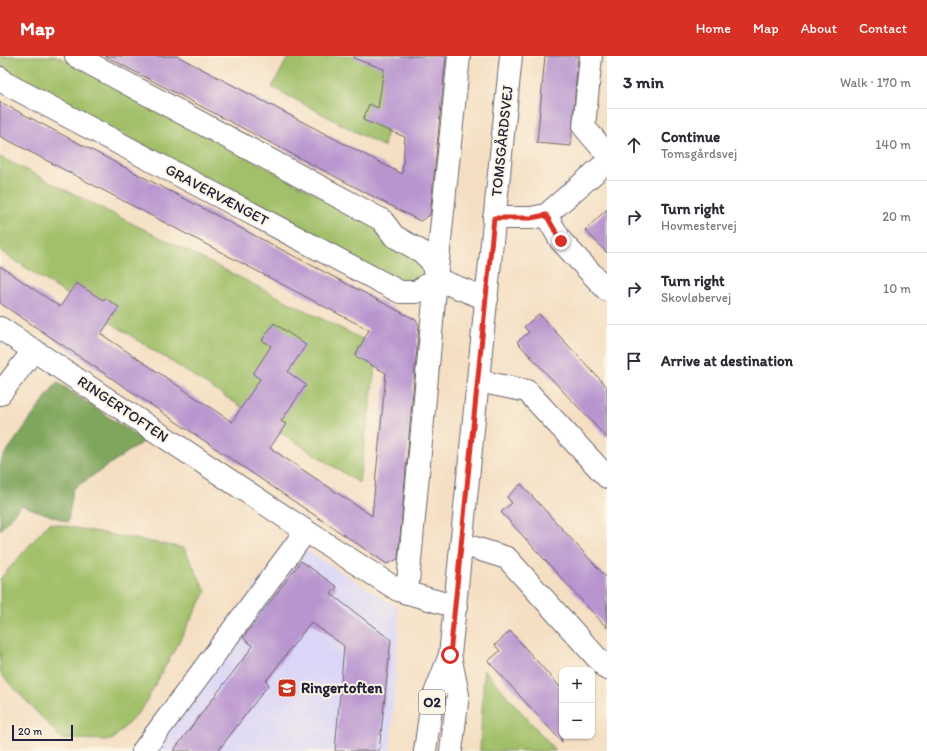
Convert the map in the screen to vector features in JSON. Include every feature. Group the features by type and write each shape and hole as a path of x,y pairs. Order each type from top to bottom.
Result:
{"street":[{"path":"76,56 382,220 394,236 422,252 432,262 436,279"},
{"path":"407,593 436,279 459,56"},
{"name":"TOMSGÅRDSVEJ","path":"425,751 432,701 450,655 494,218 512,56"},
{"path":"591,56 584,127 607,154"},
{"name":"GRAVERVÆNGET","path":"0,78 3,82 10,86 400,292 416,292 436,279"},
{"path":"494,218 531,218 546,215 607,162"},
{"path":"546,215 561,241 607,290"},
{"path":"436,279 487,299"},
{"name":"RINGERTOFTEN","path":"0,328 306,531 398,590 456,607"},
{"path":"0,394 34,350"},
{"path":"478,381 526,391 607,477"},
{"path":"143,751 306,531"},
{"path":"462,544 507,558 607,669"},
{"name":"TOMSGÅRDSVEJ","path":"450,655 458,695 451,751"}],"shaded area":[{"name":"Ringertoften","path":"290,540 397,607 399,625 390,751 133,751"}],"green space":[{"path":"1,56 57,56 373,224 420,263 430,275 411,282 396,280 3,70"},
{"path":"289,56 398,56 384,147 272,87"},
{"path":"0,157 378,347 359,483 0,251"},
{"path":"57,382 144,441 73,489 68,522 21,505 0,530 0,461"},
{"path":"49,523 184,548 206,592 142,709 112,740 62,739 0,673 0,579"},
{"path":"484,670 556,751 480,751"}],"building":[{"path":"105,56 177,56 402,174 405,137 363,120 369,104 378,108 384,69 353,58 354,56 446,56 430,215 420,221"},
{"path":"545,56 578,56 571,146 537,143"},
{"path":"0,102 416,320 419,325 398,559 387,564 0,303 0,266 60,307 76,283 103,300 105,298 119,307 101,334 232,422 260,379 253,374 271,346 262,340 274,323 306,345 288,372 306,385 281,421 286,424 270,448 372,516 386,373 355,356 369,330 0,136"},
{"path":"607,209 607,253 585,230"},
{"path":"539,314 607,387 607,438 517,342 529,332 524,327"},
{"path":"521,484 607,578 607,628 501,512 512,503 507,497"},
{"path":"301,561 337,587 331,594 391,640 379,751 335,751 344,646 311,622 266,681 269,684 218,751 173,751 253,646 243,638"},
{"path":"510,631 559,686 559,739 488,661 500,651 495,645"}],"place":[{"name":"Ringertoften","path":"287,688"}],"route":[{"path":"450,655 494,218 531,218 546,215 561,241"}]}
